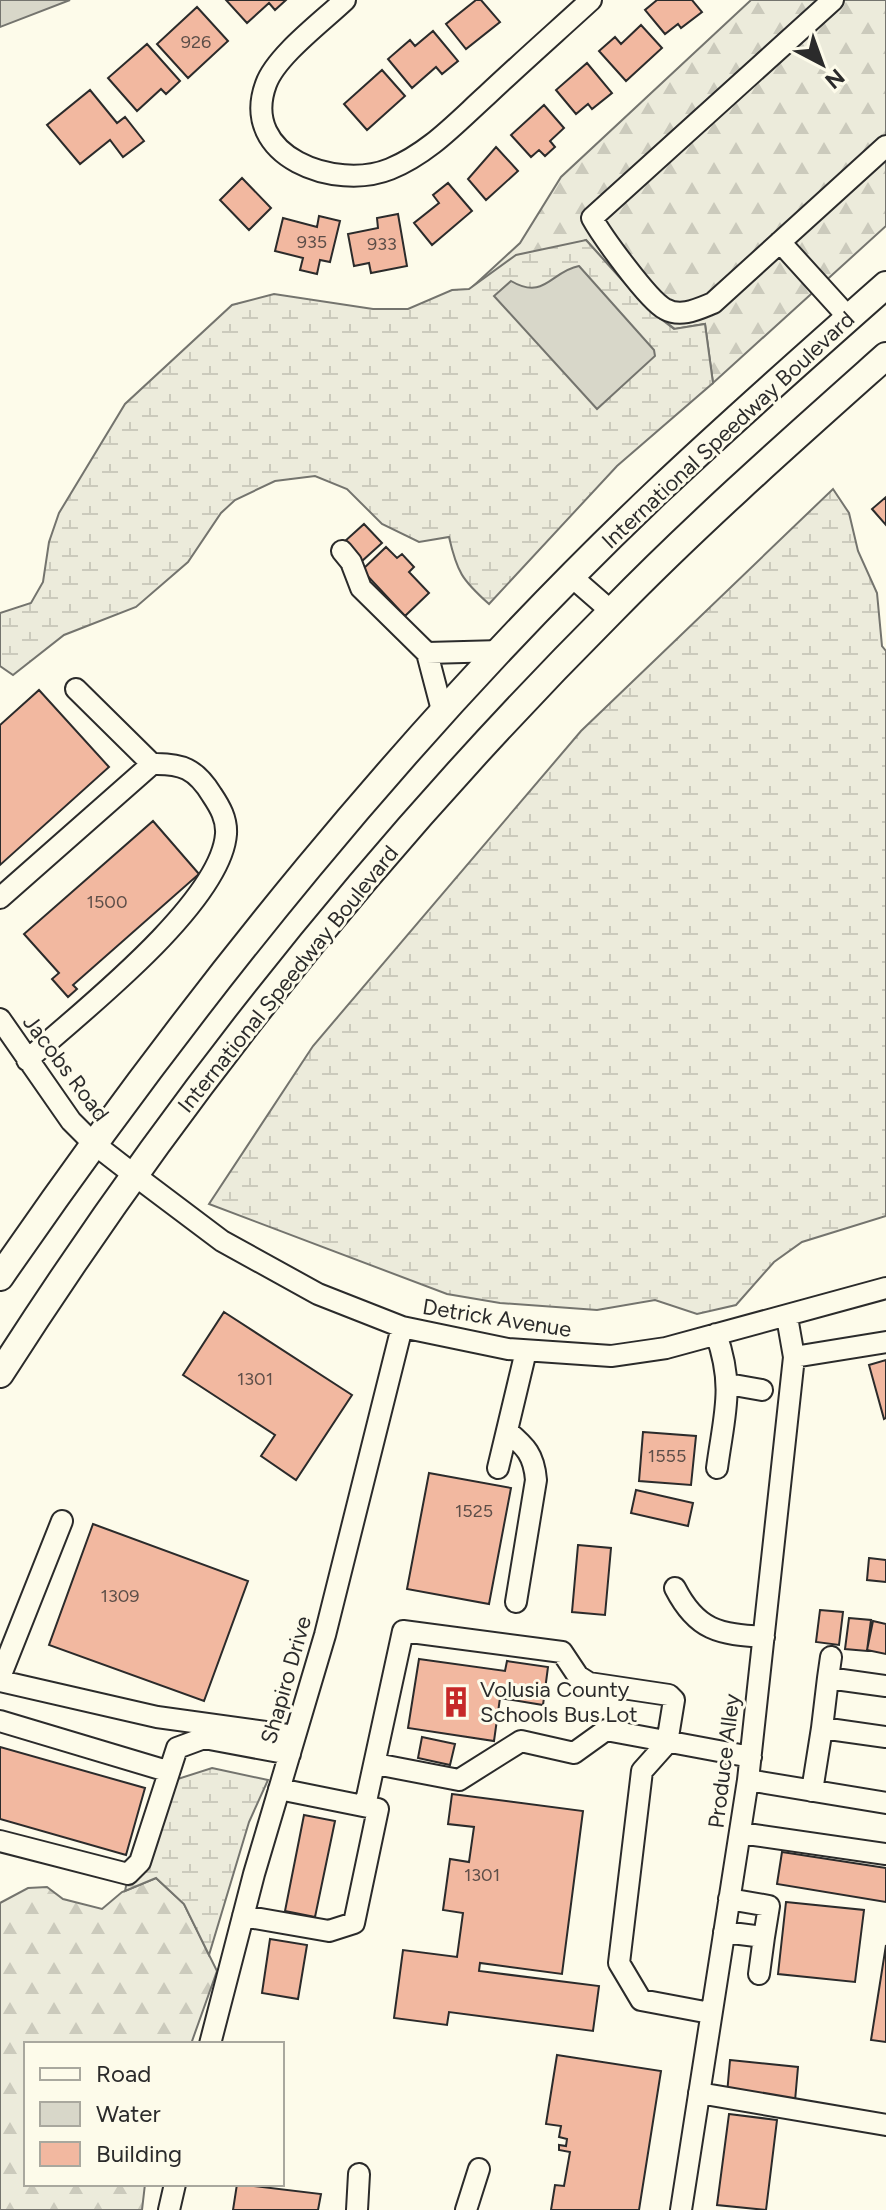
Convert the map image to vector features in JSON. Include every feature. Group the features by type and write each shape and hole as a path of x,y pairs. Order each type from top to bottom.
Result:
{"main road":[{"name":"International Speedway Boulevard","path":"0,1277 93,1143 259,927 443,714 656,493 886,285"},
{"name":"International Speedway Boulevard","path":"0,1374 133,1174 215,1066 357,891 468,764 611,611 759,470 886,356"},
{"path":"0,1247 15,1224 59,1193"}],"street":[{"path":"345,0 291,51 266,82 261,110 266,131 291,161 342,177 386,170 421,154 591,0"},
{"path":"833,0 592,218 603,239 665,309 687,314 713,303 886,146"},
{"path":"780,242 849,318"},
{"path":"342,551 351,562 361,588 427,653 443,714"},
{"path":"572,577 611,611"},
{"path":"427,653 501,651"},
{"path":"76,689 152,764"},
{"path":"0,898 152,764 178,763 192,770 224,815 226,835 208,885 125,974 27,1060"},
{"name":"Jacobs Road","path":"0,1019 71,1121 93,1143 133,1174"},
{"name":"Detrick Avenue","path":"133,1174 222,1241 318,1294 402,1327 526,1351 611,1356 666,1348 886,1288"},
{"name":"Produce Alley","path":"681,2210 751,1757 794,1357 787,1317"},
{"name":"Shapiro Drive","path":"211,2042 243,1916 325,1635 402,1327"},
{"path":"716,1334 728,1367 717,1468"},
{"path":"794,1357 886,1342"},
{"path":"498,1468 526,1351"},
{"path":"728,1384 762,1390"},
{"path":"507,1431 528,1448 535,1472 516,1602"},
{"path":"62,1521 0,1679 157,1717 292,1745"},
{"path":"675,1588 685,1608 700,1624 731,1635 764,1637"},
{"path":"243,1916 329,1931 354,1923 376,1764 403,1631 562,1652 578,1676 589,1683 669,1695 674,1700 667,1743 642,1771 619,1963 641,2000 710,2013"},
{"path":"812,1791 829,1668 886,1686"},
{"path":"0,1721 167,1771"},
{"path":"822,1728 886,1737"},
{"path":"376,1764 459,1780 521,1741 574,1753 606,1730 751,1757"},
{"path":"0,1841 128,1874 140,1862 167,1771 177,1748 204,1738 292,1745"},
{"path":"748,1780 886,1803"},
{"path":"279,1789 372,1808"},
{"path":"740,1833 886,1854"},
{"path":"729,1899 769,1906 759,1974"},
{"path":"724,1932 764,1937"},
{"path":"699,2093 886,2125"},
{"path":"466,2210 479,2169"},
{"path":"357,2210 359,2174"},
{"path":"169,2210 175,2186"}],"green space":[{"path":"751,0 886,0 886,226 713,383 705,324 675,329 648,309 586,240 469,290 520,243 561,177"},
{"path":"586,240 648,309 674,329 705,324 713,383 617,466 489,604 462,575 449,537 419,542 382,524 347,489 315,476 275,481 235,500 221,513 188,562 136,607 64,635 13,675 0,666 0,613 31,603 43,582 49,542 59,513 125,404 232,305 274,294 373,309 408,309 452,290 469,289 516,255"},
{"path":"833,489 849,513 858,551 877,593 882,646 886,651 886,1216 802,1242 774,1262 736,1305 697,1314 655,1300 597,1310 500,1303 447,1294 209,1204 313,1046 581,731"},
{"path":"212,1768 268,1780 249,1822 209,1955 184,1904 156,1878 125,1891 133,1852 159,1785"},
{"path":"156,1878 184,1904 217,1971 192,2042 24,2042 24,2186 145,2186 142,2210 0,2210 0,1903 28,1888 47,1887 63,1899 102,1909 122,1892"}],"water":[{"path":"0,0 70,0 0,27"},
{"path":"579,266 654,350 655,356 597,409 494,296 511,281 532,288"}],"building":[{"path":"226,0 286,0 275,10 269,3 247,23"},
{"path":"476,0 481,0 500,22 466,49 446,24"},
{"path":"657,0 692,0 702,12 681,28 678,24 665,34 645,10"},
{"path":"197,7 228,41 188,78 157,44"},
{"path":"641,25 662,48 626,81 599,51 615,37 621,44"},
{"path":"433,31 458,61 442,74 436,67 412,88 388,59 410,40 415,46"},
{"path":"147,44 180,81 166,94 161,89 137,111 108,78"},
{"path":"587,63 612,93 592,109 588,104 576,114 556,90"},
{"path":"382,70 405,96 367,130 344,104"},
{"path":"90,90 117,123 125,117 144,141 123,157 110,140 80,164 47,125"},
{"path":"544,105 564,128 550,141 555,147 545,156 539,150 531,157 511,135"},
{"path":"496,147 518,171 486,200 468,179"},
{"path":"242,178 271,208 249,230 220,200"},
{"path":"448,183 472,211 432,245 414,223 439,203 433,195"},
{"path":"398,214 407,266 371,273 369,263 354,266 348,234 378,228 377,218"},
{"path":"319,216 340,221 330,262 320,260 317,274 300,270 303,258 275,251 283,218 317,227"},
{"path":"886,497 886,525 872,509"},
{"path":"364,524 382,543 362,561 344,542"},
{"path":"386,547 397,558 402,554 414,567 409,572 429,593 405,616 362,570"},
{"path":"39,690 109,767 0,865 0,725"},
{"path":"153,821 199,874 73,985 77,989 68,997 52,979 59,973 24,934"},
{"path":"224,1312 352,1395 296,1480 261,1456 275,1435 183,1375"},
{"path":"886,1360 886,1418 884,1419 869,1365"},
{"path":"643,1432 696,1436 691,1485 639,1481"},
{"path":"429,1473 511,1488 489,1604 407,1589"},
{"path":"636,1490 693,1503 688,1526 631,1513"},
{"path":"93,1524 248,1581 204,1701 49,1645"},
{"path":"578,1545 611,1548 605,1615 572,1612"},
{"path":"869,1558 886,1560 886,1582 867,1580"},
{"path":"820,1610 843,1612 839,1645 816,1642"},
{"path":"849,1618 871,1620 867,1651 845,1649"},
{"path":"873,1621 886,1624 886,1654 867,1650"},
{"name":"Volusia County Schools Bus Lot","path":"419,1659 505,1671 507,1661 548,1667 543,1705 500,1698 494,1741 408,1728"},
{"path":"422,1737 455,1744 450,1765 418,1758"},
{"path":"0,1747 145,1788 126,1855 0,1819"},
{"path":"452,1794 583,1811 562,1974 480,1963 479,1971 599,1986 593,2031 449,2012 447,2025 394,2018 403,1950 457,1957 463,1913 443,1910 450,1859 469,1862 474,1827 448,1824"},
{"path":"304,1815 335,1821 315,1917 285,1911"},
{"path":"782,1852 886,1868 886,1902 777,1884"},
{"path":"786,1902 864,1910 855,1982 778,1974"},
{"path":"270,1939 307,1945 298,1999 262,1993"},
{"path":"886,1945 886,2042 871,2040"},
{"path":"557,2055 661,2071 639,2210 551,2210 555,2185 564,2186 570,2152 559,2150 559,2145 566,2146 567,2139 559,2137 561,2126 546,2124"},
{"path":"730,2060 798,2067 795,2101 727,2094"},
{"path":"729,2114 777,2120 766,2210 717,2205"},
{"path":"237,2186 321,2194 318,2210 233,2210"}],"place":[{"name":"Volusia County Schools Bus Lot","path":"456,1702"}]}
